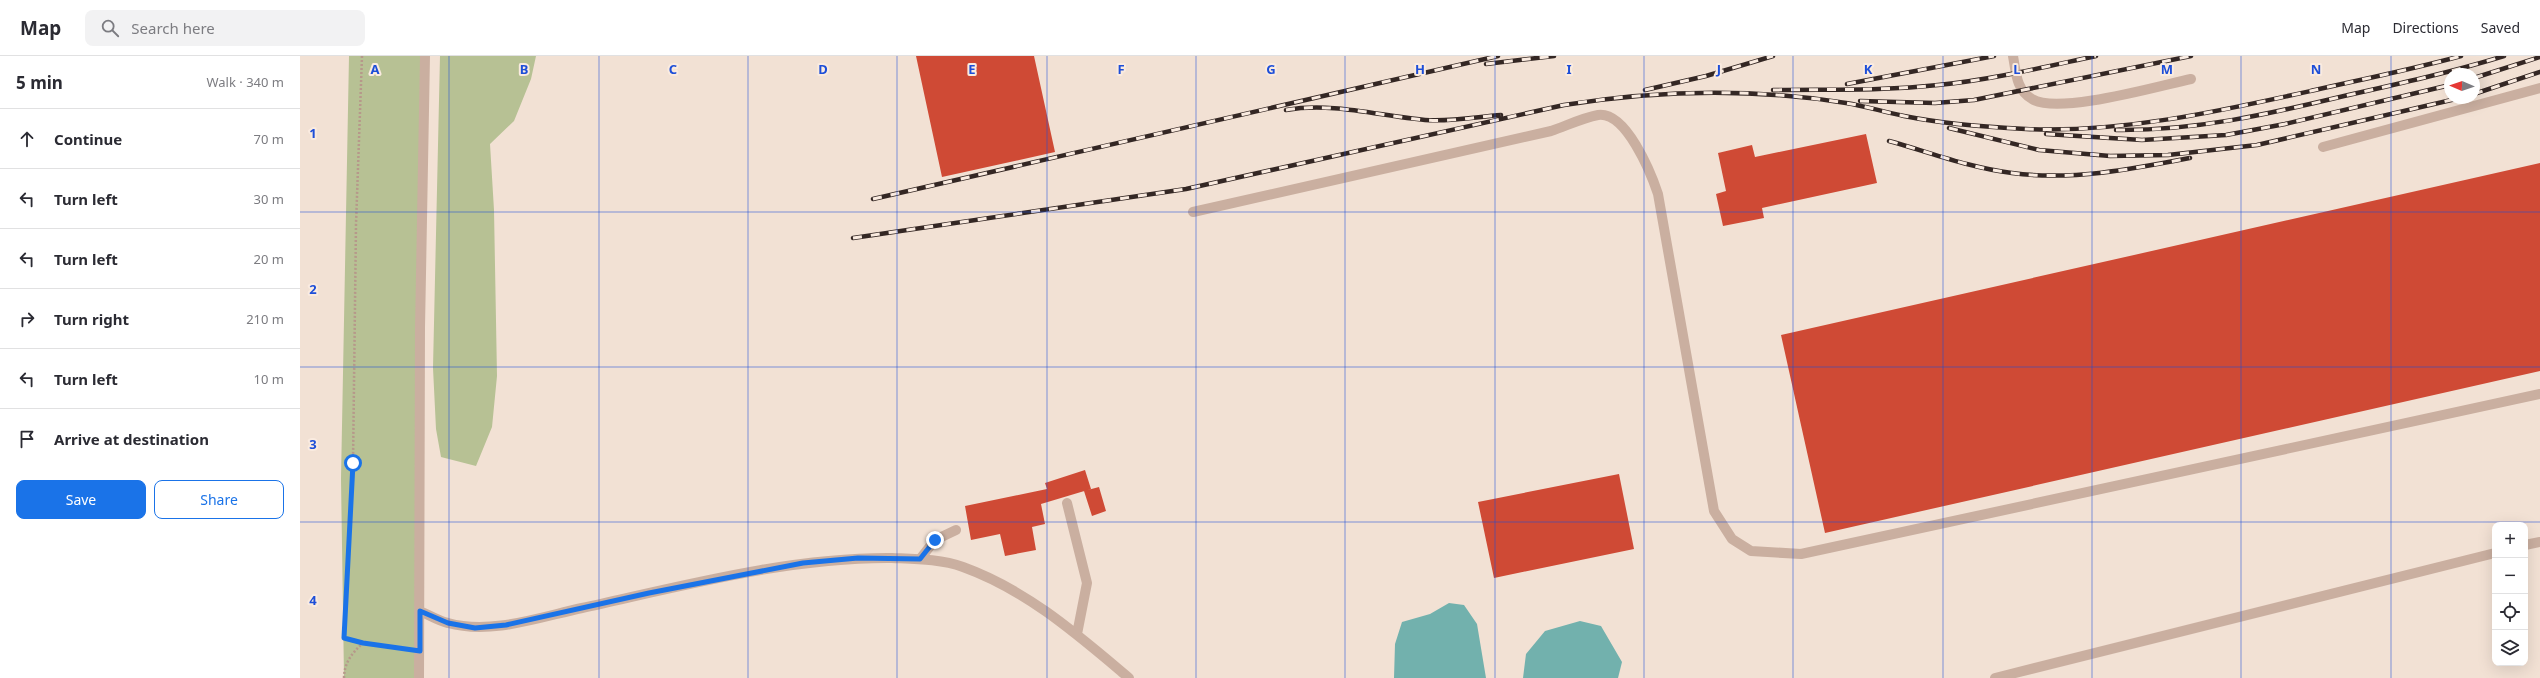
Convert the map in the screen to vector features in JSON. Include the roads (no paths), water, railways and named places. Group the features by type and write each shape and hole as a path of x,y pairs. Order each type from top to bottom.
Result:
{"street":[{"path":"419,678 420,328 425,56"},
{"path":"2013,56 2018,84 2023,90 2032,99 2054,105 2068,105 2191,79"},
{"path":"2323,147 2540,88"},
{"path":"1193,212 1551,131 1599,115 1620,123 1649,168 1658,194 1714,511 1732,539 1751,551 1801,554 2540,394"},
{"path":"1067,503 1087,583 1077,634"},
{"path":"920,559 935,540 956,530"},
{"path":"2528,544 2540,542"},
{"path":"1996,678 2492,554"},
{"path":"420,611 448,623 475,628 506,625 649,593 803,563 858,558 920,559 962,567 1002,584 1038,606 1077,634 1129,678"}],"water":[{"path":"1449,603 1464,605 1477,624 1486,678 1394,678 1395,644 1402,622 1430,614"},
{"path":"1580,621 1601,626 1622,662 1618,678 1523,678 1526,654 1545,631"}],"railway":[{"path":"873,199 1498,56"},
{"path":"1486,64 1554,56"},
{"path":"1645,90 1706,76 1773,56"},
{"path":"1847,84 1994,56"},
{"path":"1773,90 1876,89 1958,83 1998,77 2096,56"},
{"path":"1860,101 1935,103 1974,100 2191,56"},
{"path":"853,238 1186,189 1564,105 1634,96 1705,93 1776,95 1846,103 1919,119 1965,125 2026,129 2099,128 2171,119 2243,106 2388,74 2461,56"},
{"path":"2116,130 2174,128 2260,115 2425,78 2504,56"},
{"path":"2480,76 2540,57"},
{"path":"2480,92 2540,72"},
{"path":"2046,134 2142,140 2226,135 2285,124 2444,86"},
{"path":"1949,128 2039,150 2110,156 2168,155 2257,145 2444,102"},
{"path":"1286,110 1304,108 1356,110 1425,120 1453,120 1501,115"},
{"path":"1889,141 1996,171 2034,175 2057,176 2102,173 2190,158"}]}
